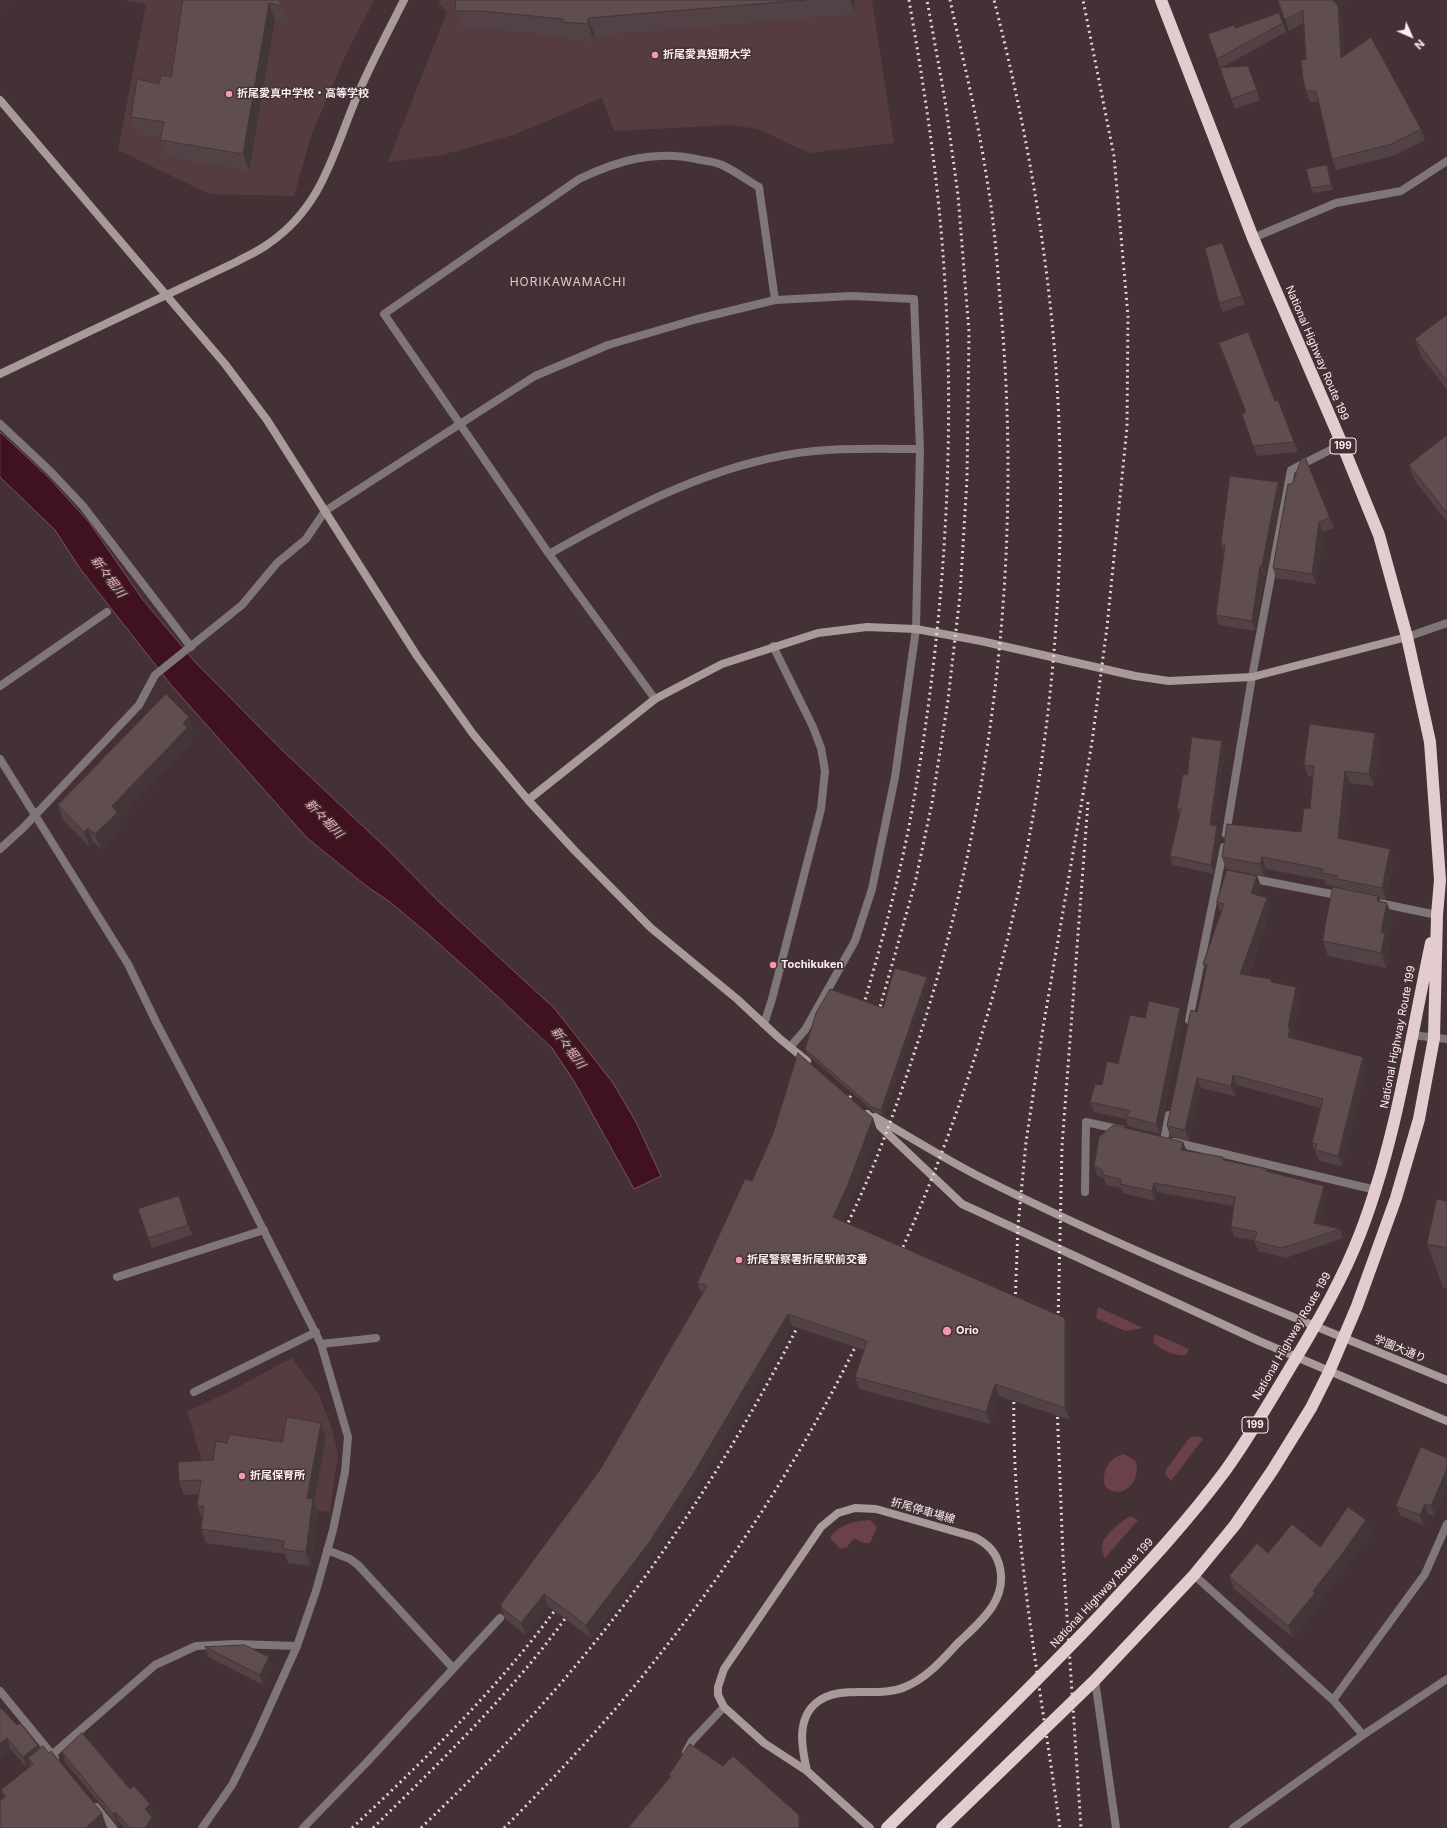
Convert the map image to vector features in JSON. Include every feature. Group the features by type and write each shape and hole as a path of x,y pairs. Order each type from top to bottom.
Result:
{"highway":[{"name":"National Highway Route 199","path":"942,1828 1095,1680 1194,1575 1235,1525 1272,1471 1310,1408 1329,1372 1344,1338 1396,1198 1419,1119 1434,1038 1437,915 1440,880 1430,742 1407,637 1379,535 1342,444 1253,238 1162,0"},
{"name":"National Highway Route 199","path":"887,1828 1060,1657 1152,1560 1225,1470 1315,1326 1345,1268 1376,1190 1396,1114 1411,1035 1437,915"}],"street":[{"path":"0,374 167,295 268,244 296,220 315,197 328,172 355,101 404,0"},
{"path":"0,100 225,364 267,420 417,656 473,734 528,800 575,851 651,928 738,999 813,1067"},
{"path":"655,699 549,554 384,314 579,179 608,165 641,157 668,155 694,158 721,164 759,187 775,300"},
{"path":"1253,238 1336,203 1401,191 1447,160"},
{"path":"0,849 139,705 155,675 242,605 277,563 306,539 325,511 535,376 608,345 697,319 775,300 852,296 914,299 920,449 916,629 894,777 872,889 855,941 805,1030 790,1047"},
{"path":"0,424 50,471 83,506 188,649"},
{"path":"1188,1025 1224,873 1252,677 1291,470 1342,444"},
{"path":"549,554 607,521 661,494 717,473 787,455 854,448 920,449"},
{"path":"0,686 107,612"},
{"path":"528,800 655,699 722,664 773,646 818,633 867,627 916,629 980,641 1135,676 1169,681 1252,677 1407,637 1447,623"},
{"path":"764,1024 821,809 825,771 821,748 813,727 773,646"},
{"path":"0,759 128,964 316,1332 321,1344 348,1437 345,1472 327,1550 316,1591 297,1646 256,1737 235,1778 202,1828"},
{"path":"1243,877 1353,898"},
{"path":"1368,902 1437,915"},
{"path":"1411,1035 1447,1039"},
{"name":"学園大通り","path":"1296,1357 962,1204 861,1108 982,1178 1092,1230 1273,1309 1447,1380"},
{"path":"1170,1109 1160,1139 1376,1190"},
{"path":"1085,1192 1086,1122 1133,1132"},
{"path":"117,1277 264,1230"},
{"path":"194,1392 316,1332"},
{"path":"321,1344 376,1338"},
{"path":"1296,1357 1447,1421"},
{"name":"折尾停車場線","path":"724,1707 718,1695 718,1687 724,1669 821,1527 838,1513 855,1508 876,1510 974,1537 983,1541 996,1556 1002,1574 1000,1594 990,1611 931,1671 913,1684 893,1691 880,1693 847,1693 831,1695 816,1703 806,1717 802,1734 802,1750 807,1771"},
{"path":"1333,1700 1425,1574 1447,1524"},
{"path":"327,1550 350,1559 358,1565 453,1668"},
{"path":"1194,1575 1333,1700 1363,1735"},
{"path":"303,1828 367,1762 500,1618"},
{"path":"40,1764 155,1665 196,1646 235,1644 297,1646"},
{"path":"1233,1828 1363,1735 1447,1679"},
{"path":"1095,1680 1116,1828"},
{"path":"0,1691 61,1766"},
{"path":"681,1760 692,1741 724,1707 764,1743 807,1771 870,1828"},
{"path":"90,1800 114,1828"}],"shaded area":[{"name":"折尾愛真中学校・高等学校","path":"122,0 374,0 347,52 311,136 294,196 209,194 118,150 146,4"},
{"name":"折尾愛真短期大学","path":"440,0 872,0 894,143 809,153 758,129 730,125 614,131 602,98 513,135 442,155 388,162 447,12 438,3"},
{"path":"1098,1307 1143,1328 1125,1331 1096,1318"},
{"path":"1155,1334 1189,1349 1186,1355 1173,1354 1155,1345 1153,1342"},
{"path":"292,1358 319,1395 331,1426 338,1454 330,1512 212,1495 187,1411 225,1394"},
{"path":"1198,1436 1203,1439 1171,1481 1165,1474 1166,1470 1190,1437"},
{"path":"1124,1454 1135,1460 1137,1467 1134,1481 1125,1490 1118,1492 1112,1491 1105,1486 1105,1471 1107,1466 1114,1458"},
{"path":"1131,1516 1138,1520 1105,1558 1102,1546 1103,1542 1115,1527"},
{"path":"870,1520 877,1527 870,1543 863,1543 854,1538 847,1547 840,1549 830,1538 842,1526 858,1521"}],"water":[{"name":"新々堀川","path":"0,432 48,477 89,522 143,600 196,663 282,750 387,849 439,902 555,1009 613,1083 637,1124 661,1176 634,1189 574,1081 552,1048 427,933 390,902 369,888 307,838 172,686 81,570 55,530 0,477"}],"building":[{"path":"183,0 279,0 282,6 269,3 243,154 160,140 164,122 131,117 137,79 159,84 161,75 171,77"},
{"path":"456,0 805,0 588,18 588,24 563,22 563,19 482,11 456,11"},
{"path":"1278,0 1333,0 1338,6 1341,58 1371,37 1421,129 1389,145 1332,159 1316,91 1306,91 1303,79 1301,60 1306,59 1303,10 1285,20"},
{"path":"1279,13 1283,23 1217,59 1208,34 1234,25 1235,28"},
{"path":"1248,66 1257,90 1231,99 1220,68"},
{"path":"1327,165 1331,185 1311,188 1306,169"},
{"path":"1222,243 1242,296 1219,303 1205,248"},
{"path":"1447,315 1447,381 1415,339"},
{"path":"1248,332 1275,401 1278,400 1294,442 1253,446 1242,414 1246,412 1219,343"},
{"path":"1447,435 1447,513 1409,465"},
{"path":"1305,457 1330,518 1319,522 1312,574 1273,568 1288,484 1292,484 1301,460"},
{"path":"1230,476 1278,482 1262,566 1260,566 1252,621 1216,615 1225,545 1221,545"},
{"path":"166,694 189,717 183,723 187,728 112,806 117,813 95,834 88,828 84,832 58,805"},
{"path":"1310,724 1375,733 1369,774 1345,771 1338,838 1390,849 1382,888 1337,879 1338,876 1322,873 1323,869 1262,857 1260,864 1222,857 1227,824 1301,832 1304,808 1310,809 1314,766 1304,765"},
{"path":"1192,737 1222,741 1210,825 1217,826 1211,865 1170,856 1181,809 1177,809 1183,774 1187,775"},
{"path":"1227,870 1257,876 1251,893 1267,898 1240,974 1271,979 1271,982 1296,987 1288,1028 1290,1028 1288,1037 1363,1057 1338,1156 1315,1150 1317,1144 1312,1143 1323,1099 1233,1075 1231,1086 1197,1078 1185,1130 1167,1126 1191,1010 1197,1012 1207,965 1203,964 1224,904 1217,902"},
{"path":"1333,887 1378,896 1377,901 1387,903 1381,932 1385,933 1381,953 1323,941"},
{"path":"895,968 927,977 881,1110 872,1107 805,1049 816,1013 830,989 883,1008"},
{"path":"1149,1001 1180,1008 1156,1124 1125,1116 1131,1111 1090,1102 1095,1084 1102,1085 1107,1061 1118,1064 1130,1015 1145,1018"},
{"path":"798,1053 873,1118 847,1187 833,1217 1065,1318 1065,1408 995,1384 986,1412 855,1377 867,1341 788,1314 692,1476 648,1544 586,1625 544,1594 521,1623 501,1607 501,1604 600,1470 707,1286 697,1283 745,1179 752,1181 773,1134"},
{"path":"1114,1125 1183,1142 1181,1150 1223,1157 1223,1160 1267,1169 1266,1171 1324,1186 1314,1223 1340,1229 1282,1248 1254,1241 1257,1232 1231,1227 1235,1197 1154,1183 1152,1191 1120,1184 1121,1179 1103,1175 1102,1170 1094,1166 1099,1137"},
{"path":"179,1196 188,1225 148,1238 138,1209"},
{"path":"1437,1199 1447,1201 1447,1248 1427,1244"},
{"path":"287,1417 321,1423 307,1498 313,1499 306,1552 283,1549 284,1541 201,1529 204,1506 197,1506 201,1480 179,1481 178,1462 213,1460 216,1441 227,1443 229,1434 282,1442"},
{"path":"1421,1447 1447,1458 1447,1469 1431,1506 1425,1504 1420,1515 1396,1506"},
{"path":"1348,1507 1366,1520 1313,1591 1315,1593 1288,1626 1229,1576 1257,1543 1268,1553 1292,1524 1320,1547"},
{"path":"245,1645 269,1657 260,1675 205,1647"},
{"path":"0,1707 17,1725 20,1723 38,1745 23,1757 7,1738 0,1744"},
{"path":"82,1733 130,1789 134,1786 150,1804 145,1809 152,1817 145,1828 130,1828 115,1812 113,1814 62,1752"},
{"path":"690,1744 723,1766 733,1756 799,1815 799,1827 628,1828 671,1776 669,1775"},
{"path":"43,1746 49,1753 51,1751 102,1813 86,1828 0,1828 0,1801 6,1796 1,1790 33,1764 28,1758"}],"railway":[{"path":"862,1011 899,872 916,787 936,643 947,498 949,425 945,280 933,156 909,0"},
{"path":"877,1018 915,883 932,803 948,700 960,595 967,479 969,332 958,195 945,100 927,0"},
{"path":"843,1233 877,1157 896,1105 923,1026 948,938 969,848 986,758 998,667 1005,575 1008,483 1006,392 1000,300 993,225 983,157 975,112 950,0"},
{"path":"898,1258 942,1153 978,1045 1008,935 1032,823 1048,710 1058,596 1060,482 1056,369 1047,276 1041,230 1025,137 1016,91 994,0"},
{"path":"1015,1306 1018,1226 1026,1142 1043,1028 1092,742 1107,627 1127,427 1128,316 1114,156 1083,0"},
{"path":"1058,1325 1062,1146 1088,802"},
{"path":"846,1109 855,1082"},
{"path":"421,1828 530,1718 570,1673 645,1577 713,1476 774,1371 802,1318"},
{"path":"504,1828 562,1769 617,1707 652,1665 718,1576 750,1530 809,1434 836,1386 860,1337"},
{"path":"1014,1390 1014,1445 1022,1555 1028,1610 1060,1828"},
{"path":"1057,1405 1063,1556 1081,1828"},
{"path":"352,1828 408,1775 488,1692 538,1633 561,1602"},
{"path":"373,1828 452,1750 502,1696 527,1668 572,1609"}],"place":[{"name":"折尾愛真短期大学","path":"655,55"},
{"name":"折尾愛真中学校・高等学校","path":"229,94"},
{"name":"Tochikuken","path":"773,965"},
{"name":"折尾警察署折尾駅前交番","path":"739,1260"},
{"name":"Orio","path":"947,1331"},
{"name":"折尾保育所","path":"242,1476"}],"district":[{"name":"HORIKAWAMACHI","path":"568,282"}]}
